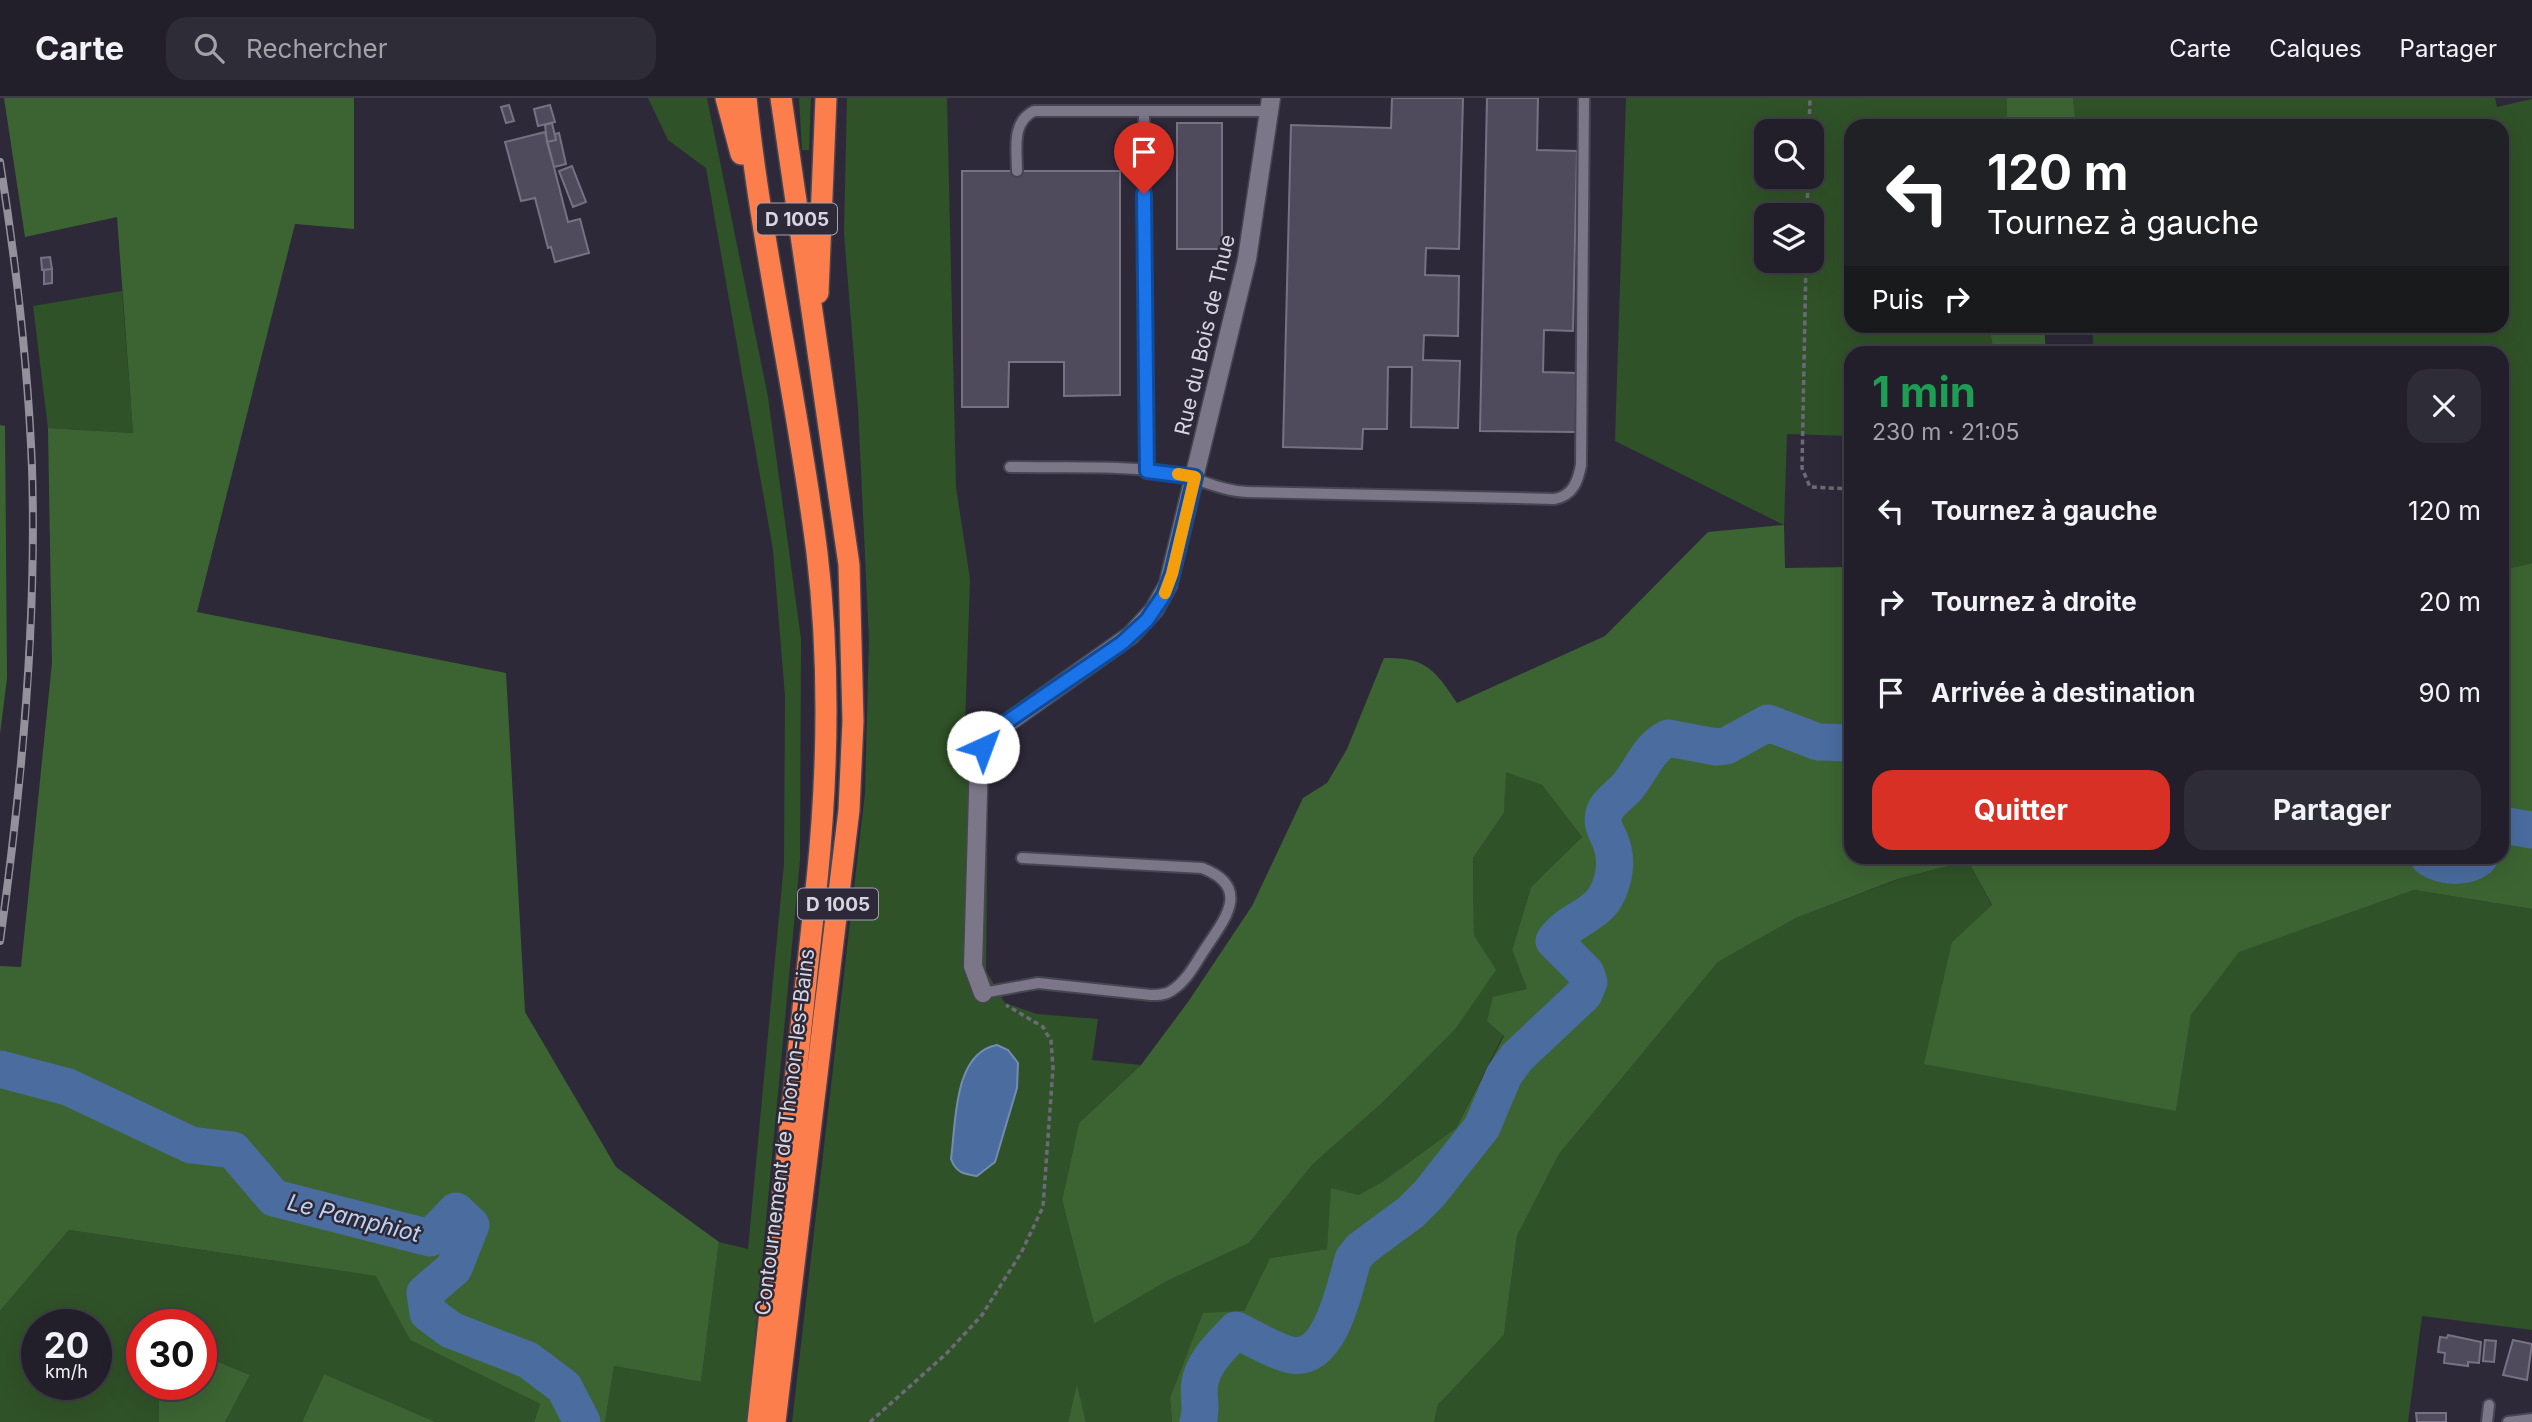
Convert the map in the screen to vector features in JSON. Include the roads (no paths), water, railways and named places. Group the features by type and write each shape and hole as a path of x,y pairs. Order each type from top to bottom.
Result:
{"highway":[{"path":"726,98 769,266"},
{"name":"Contournement de Thonon-les-Bains","path":"746,98 769,266 817,554 826,715 821,846 786,1239 775,1422"},
{"name":"Contournement de Thonon-les-Bains","path":"758,1422 849,810 853,721 849,565 817,340 790,180 781,98"},
{"path":"817,340 826,98"}],"street":[{"name":"Rue du Bois de Thue","path":"983,993 973,967 976,773 983,747 1008,721 1122,643 1147,620 1164,595 1172,574 1247,259 1270,104"}],"lane":[{"path":"1010,467 1147,471 1195,477 1225,489 1247,492 1554,499 1570,492 1578,480 1581,464 1584,98"},
{"path":"1017,171 1018,131 1030,113 1144,111 1270,104"},
{"path":"1144,111 1147,471"},
{"path":"983,993 1038,983 1151,995 1168,993 1182,982 1231,911 1231,896 1225,883 1216,873 1202,868 1022,858"},
{"path":"2487,1422 2489,1405"},
{"path":"2508,1422 2532,1419"}],"water":[{"path":"997,1045 1008,1050 1018,1063 1017,1088 995,1162 977,1176 961,1172 951,1159 956,1109 964,1075 972,1061 983,1051"}],"waterway":[{"name":"Le Pamphiot","path":"1198,1422 1202,1374 1214,1354 1236,1330 1291,1355 1305,1354 1316,1347 1334,1320 1353,1259 1361,1249 1411,1212 1429,1194 1482,1127 1504,1075 1517,1057 1584,994 1589,982 1586,973 1554,941 1567,928 1597,907 1608,892 1613,879 1615,859 1604,825 1604,814 1628,786 1655,747 1668,738 1716,747 1726,746 1768,723 1818,742 1844,743"},
{"name":"Le Pamphiot","path":"2509,826 2532,830"},
{"name":"Le Pamphiot","path":"2445,864 2467,864"},
{"name":"Le Pamphiot","path":"0,1069 68,1087 191,1145 233,1150 274,1198 430,1238 456,1211 471,1225 454,1268 425,1293 428,1313 451,1330 528,1360 564,1387 582,1422"}],"railway":[{"path":"0,162 24,352 33,526 26,705 0,941"}]}
